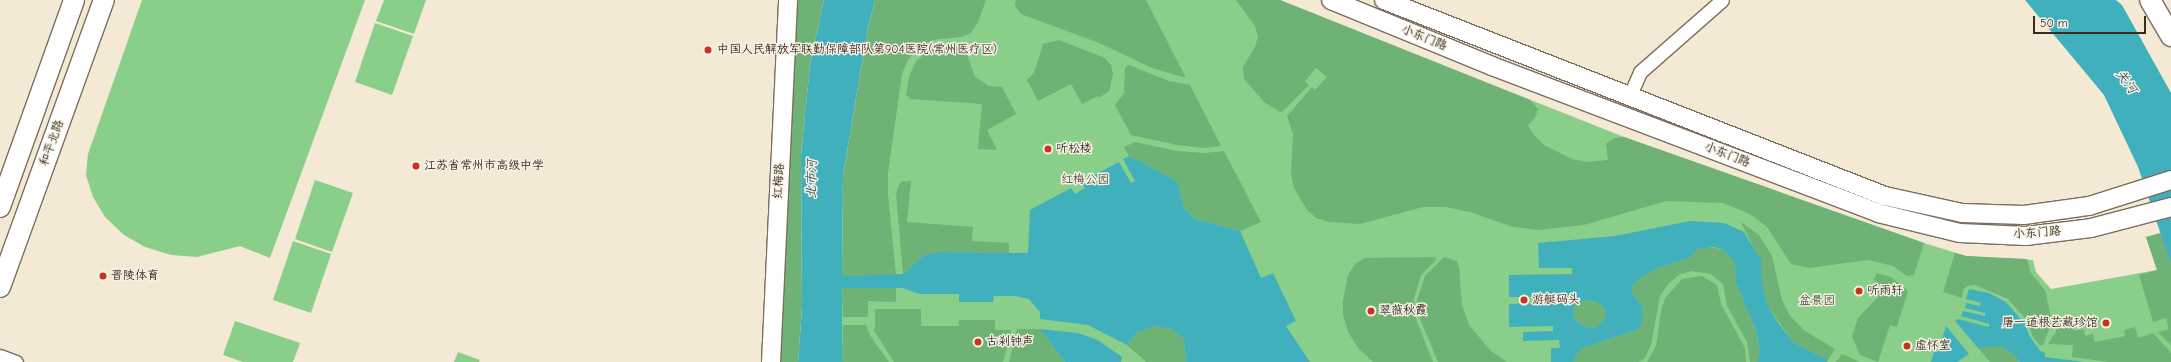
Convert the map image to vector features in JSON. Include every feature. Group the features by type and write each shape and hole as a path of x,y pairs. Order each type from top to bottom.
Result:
{"main road":[{"path":"0,207 74,0"},
{"name":"和平北路","path":"0,287 104,0"},
{"name":"红梅路","path":"771,362 788,0"},
{"name":"小东门路","path":"1331,0 1500,69 1878,213 1960,233 2026,236 2091,228 2171,207"},
{"name":"小东门路","path":"1384,0 1629,98 1885,196 1962,213 2024,215 2089,206 2171,180"},
{"path":"2150,0 2171,36"}],"street":[{"path":"1629,98 1640,72 1722,0"},
{"path":"0,356 16,362"}],"green space":[{"path":"142,0 365,0 270,258 240,246 197,257 171,255 145,247 124,235 105,217 93,197 86,175 88,154"},
{"path":"384,0 426,0 414,34 376,21"},
{"path":"791,0 824,0 810,65 801,154 802,307 798,362 775,362"},
{"name":"红梅公园","path":"875,0 1280,0 1624,137 1924,243 1966,256 2033,260 2036,272 2051,289 2157,270 2146,237 2161,233 2171,264 2171,362 842,362 842,276"},
{"path":"875,0 986,0 978,22 971,33 961,37 932,40 919,47 908,60 902,74 888,173 888,194 896,275 842,276 843,176 867,32"},
{"path":"1016,0 1146,0 1186,78 1152,68 1099,43 1021,14 1015,6"},
{"path":"1236,0 1280,0 1530,100 1538,109 1535,118 1528,125 1534,135 1544,145 1572,159 1587,162 1608,160 1606,143 1615,138 1624,137 1924,243 1914,275 1907,276 1893,266 1868,260 1809,268 1791,264 1767,227 1750,214 1723,203 1666,201 1584,225 1538,230 1513,227 1470,212 1445,207 1423,207 1360,224 1329,222 1316,218 1307,210 1294,188 1291,175 1293,134 1287,116 1312,87 1315,90 1327,77 1316,68 1305,81 1309,85 1283,111 1280,112 1264,102 1244,79 1243,67 1255,47 1258,37 1255,26"},
{"path":"375,23 413,36 392,95 355,82"},
{"path":"1059,40 1105,58 1111,65 1113,74 1109,91 1099,98 1098,96 1082,104 1071,84 1038,101 1027,80 1034,73 1043,44"},
{"path":"945,46 959,46 965,49 975,77 989,86 1002,87 1016,114 987,130 997,150 978,149 982,104 911,99 906,95 909,77 916,61 929,50"},
{"path":"1129,65 1169,81 1190,85 1221,146 1204,148 1177,145 1131,135 1115,105 1124,93 1125,67"},
{"path":"1135,142 1177,151 1204,153 1224,151 1261,222 1240,231 1195,219 1184,208 1177,181 1129,156 1124,147"},
{"path":"315,180 353,193 332,252 295,239"},
{"path":"903,181 911,181 907,222 973,227 972,241 1009,243 1009,253 938,252 924,255 903,274 896,194 899,184"},
{"path":"1741,222 1759,235 1772,256 1782,300 1790,316 1805,331 1835,349 1828,360 1794,343 1768,307 1762,283 1760,260"},
{"path":"2161,233 2171,264 2171,345 2158,332 2169,329 2166,318 2153,322 2139,275 2157,270 2146,237"},
{"path":"293,241 331,254 311,313 273,300"},
{"path":"1706,247 1722,249 1735,263 1736,283 1756,330 1760,352 1757,362 1750,362 1747,342 1727,306 1723,284 1711,274 1692,271 1680,274 1669,283 1660,296 1651,345 1645,358 1639,362 1573,362 1580,349 1639,329 1642,322 1642,306 1631,292 1632,285 1640,278 1658,268 1689,258 1697,249"},
{"path":"1955,253 1966,256 2027,259 2031,273 2045,290 2052,322 2043,345 2040,346 2032,335 2029,323 2008,299 1975,285 1967,286 1963,290 1962,298 1943,292"},
{"path":"1435,257 1436,260 1421,275 1414,299 1414,314 1433,362 1373,362 1358,348 1348,332 1343,314 1343,300 1348,275 1355,264 1365,258"},
{"path":"1444,257 1457,261 1459,267 1462,305 1469,325 1491,351 1507,362 1438,362 1418,314 1417,300 1425,276"},
{"path":"1877,273 1891,277 1908,291 1897,327 1890,325 1878,362 1860,355 1852,336 1858,318 1879,296 1874,279"},
{"path":"1702,276 1717,285 1721,304 1745,348 1746,362 1647,362 1656,346 1661,311 1665,298 1682,279"},
{"path":"842,288 896,288 896,302 868,301 868,317 843,317"},
{"path":"1586,300 1597,302 1606,310 1604,320 1595,328 1583,326 1573,317 1574,306"},
{"path":"875,309 921,309 921,326 959,326 959,320 995,320 995,330 1011,330 1003,362 894,362 873,329 875,329"},
{"path":"2071,316 2074,331 2084,329 2085,336 2093,334 2095,342 2125,336 2124,330 2135,327 2138,338 2153,333 2171,353 2171,362 2109,362 2072,357 2073,345 2048,344 2056,332 2057,319"},
{"path":"235,321 300,343 293,362 243,362 223,355"},
{"path":"843,325 866,325 871,337 889,362 842,362"},
{"path":"1155,326 1171,329 1184,339 1186,362 1146,362 1127,345 1137,332"},
{"path":"1017,329 1040,329 1065,362 1009,362"},
{"path":"2000,346 2013,354 2020,362 1990,362 1978,348"},
{"path":"458,352 480,360 479,362 454,362"},
{"path":"1842,354 1849,357 1860,362 1836,362"}],"water":[{"name":"北市河","path":"824,0 875,0 867,32 843,176 842,276 903,274 924,255 938,252 1028,253 1030,210 1071,188 1075,194 1085,188 1081,182 1119,162 1131,183 1135,181 1123,159 1129,156 1177,181 1184,208 1195,219 1240,231 1261,278 1273,273 1296,321 1286,326 1310,362 1186,362 1184,339 1171,329 1155,326 1137,332 1127,345 1088,325 1040,319 1040,312 1029,299 1015,296 994,296 993,302 959,302 959,294 919,294 902,288 842,288 842,362 798,362 802,307 801,154 810,65"},
{"name":"关河","path":"2025,0 2116,0 2122,5 2171,93 2171,264 2138,167 2104,95"},
{"path":"1690,221 1724,223 1744,232 1761,260 1762,283 1768,307 1794,343 1828,360 1827,362 1757,362 1760,352 1756,330 1736,283 1735,263 1722,249 1714,247 1697,249 1689,258 1658,268 1640,278 1633,285 1631,292 1642,306 1642,322 1639,329 1580,349 1573,362 1551,362 1551,348 1560,348 1559,340 1523,341 1523,332 1553,331 1553,326 1509,327 1509,304 1551,303 1551,297 1509,297 1509,275 1572,274 1572,268 1539,268 1538,243 1615,236","holes":["1586,300 1597,302 1606,310 1604,320 1595,328 1583,326 1573,317 1574,306"]},
{"path":"1969,289 1989,293 2006,302 2025,324 2029,335 2040,351 2045,353 2045,357 2085,362 2020,362 2013,354 2000,346 1978,348 1955,321 1958,319 1989,327 1989,324 1961,316 1963,311 1985,316 1985,313 1965,308 1966,303 1980,306 1981,303 1966,299"},
{"path":"1946,326 1969,354 1957,362 1931,362 1934,352 1938,352"},
{"path":"1040,329 1078,333 1098,340 1122,357 1121,362 1065,362"}],"place":[{"name":"中国人民解放军联勤保障部队第904医院(常州医疗区)","path":"708,50"},
{"name":"听松楼","path":"1048,149"},
{"name":"江苏省常州市高级中学","path":"416,166"},
{"name":"晋陵体育","path":"103,276"},
{"name":"听雨轩","path":"1859,291"},
{"name":"游艇码头","path":"1524,300"},
{"name":"翠薇秋霞","path":"1371,311"},
{"name":"屠一道根艺藏珍馆","path":"2106,323"},
{"name":"古刹钟声","path":"978,342"},
{"name":"虚怀室","path":"1907,346"}],"park label":[{"name":"盆景园","path":"1817,301"}]}
